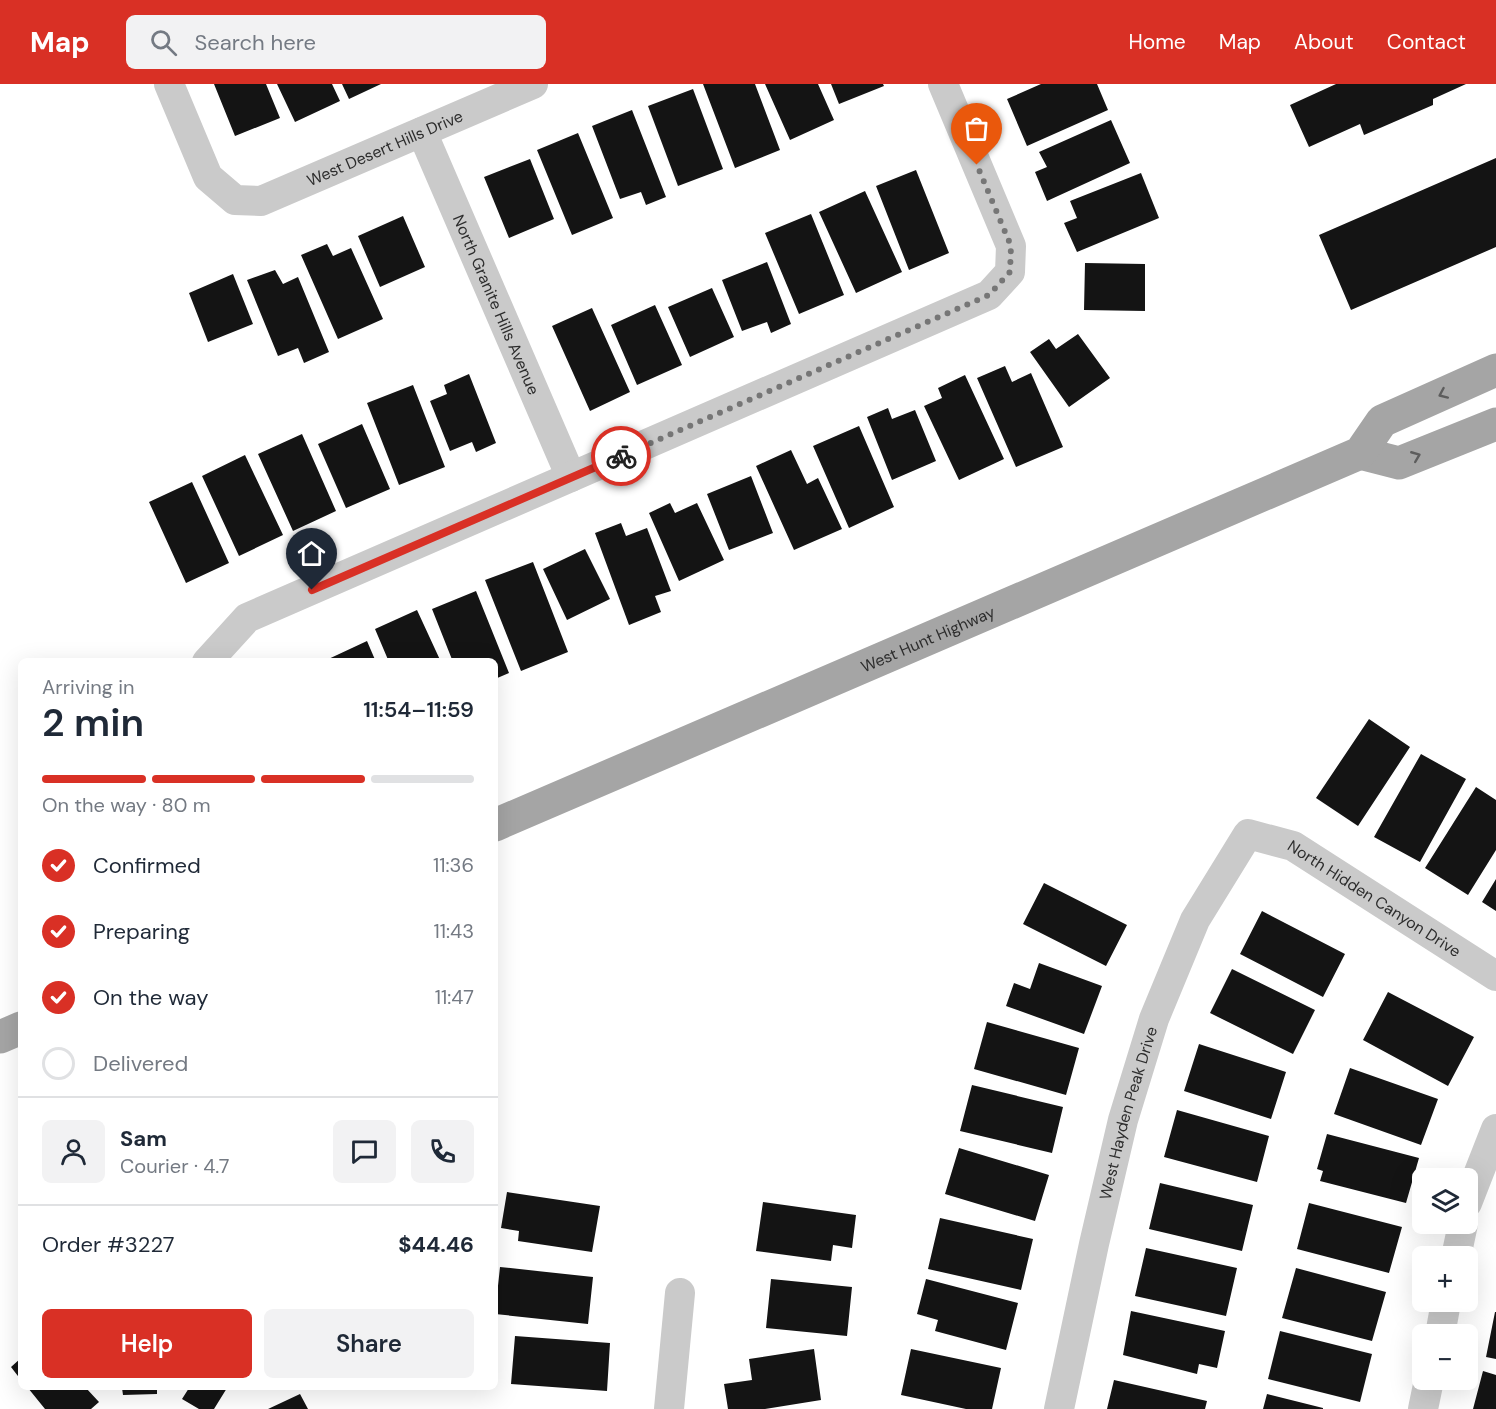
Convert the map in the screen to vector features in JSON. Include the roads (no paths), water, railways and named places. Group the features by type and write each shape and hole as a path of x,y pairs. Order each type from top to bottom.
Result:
{"main road":[{"path":"1496,370 1382,421 1360,453 1399,463 1496,424"},
{"name":"West Hunt Highway","path":"498,824 1360,453"},
{"path":"0,1037 18,1029"}],"street":[{"name":"West Desert Hills Drive","path":"169,84 208,177 235,200 261,201 533,84"},
{"path":"211,658 248,618 989,295 1010,272 1011,246 943,84"},
{"name":"North Granite Hills Avenue","path":"422,132 571,477"},
{"name":"North Hidden Canyon Drive","path":"1248,834 1293,846 1496,976"},
{"name":"West Hayden Peak Drive","path":"1059,1409 1094,1245 1124,1120 1154,1019 1195,920 1248,834"},
{"path":"1478,1175 1496,1129"},
{"path":"669,1409 680,1293"},
{"path":"1423,1409 1428,1390"}]}
